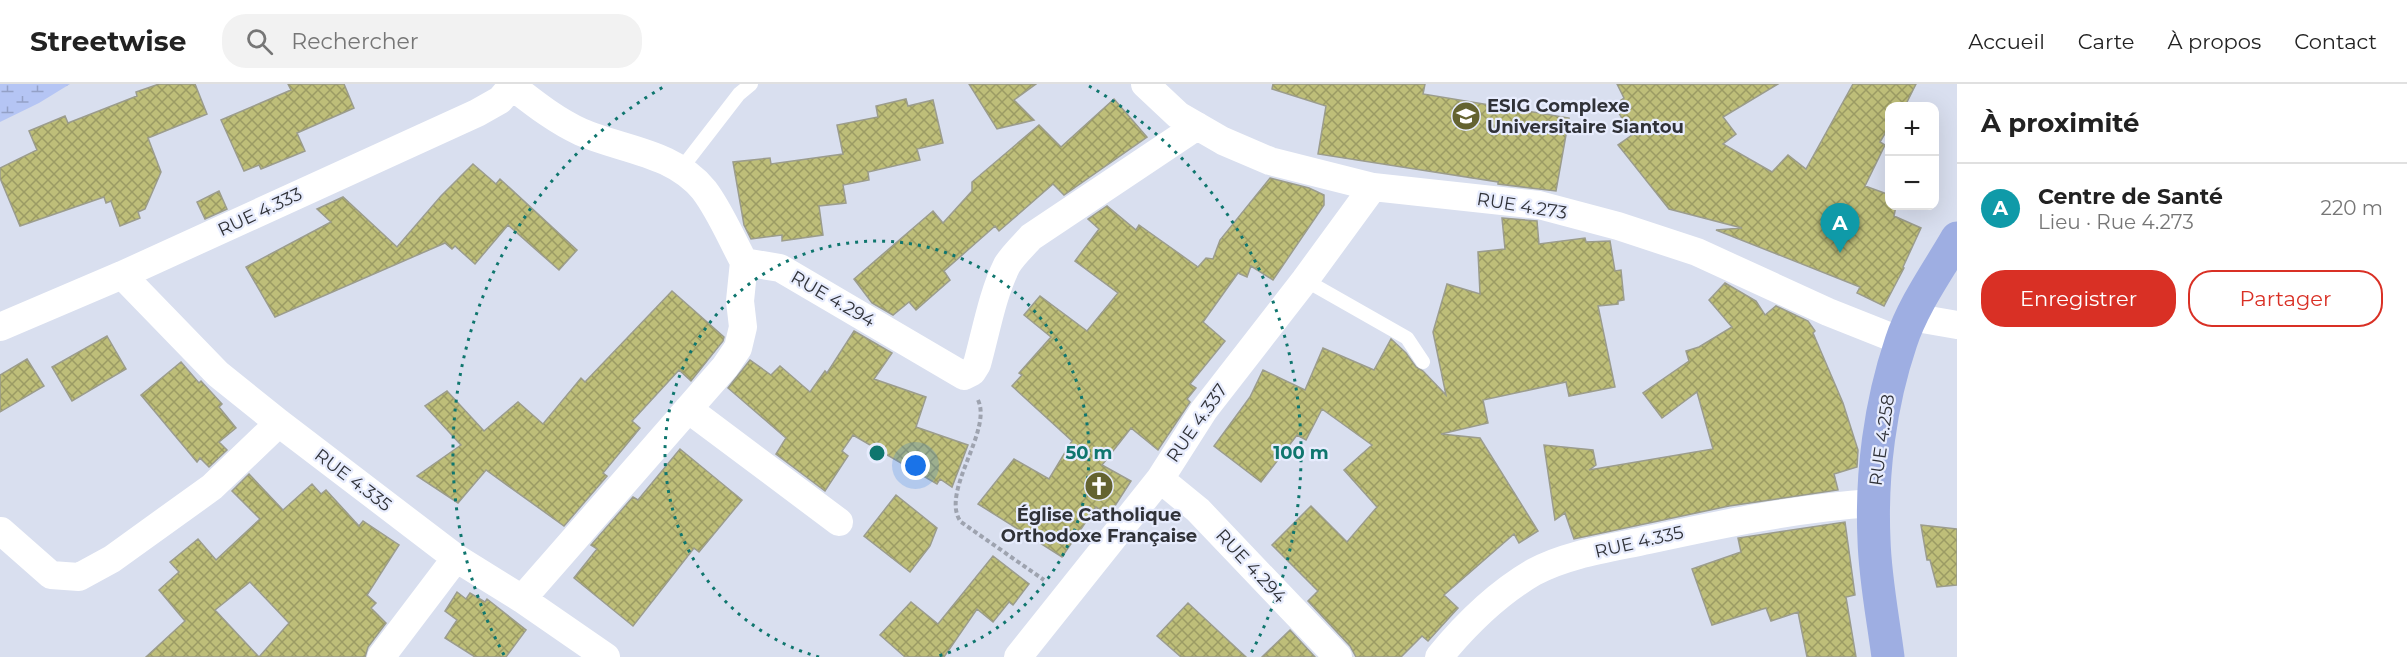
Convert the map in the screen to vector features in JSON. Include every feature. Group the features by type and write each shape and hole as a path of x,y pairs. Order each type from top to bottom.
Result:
{"highway":[{"name":"RUE 4.258","path":"1888,657 1874,542 1873,503 1886,397 1906,329 1957,238"}],"street":[{"name":"RUE 4.273","path":"1145,84 1178,116 1223,141 1270,161 1373,187 1539,205 1618,226 1697,252 1828,312 1906,329 1957,325"},
{"path":"513,85 551,116 581,132 663,159 681,169 703,189 744,262 740,301 742,327 738,348 725,367 522,599"},
{"name":"RUE 4.333","path":"0,327 122,275 477,113 500,100 513,85"},
{"path":"964,376 972,372 977,364 995,299 1007,266 1031,237 1197,126"},
{"name":"RUE 4.337","path":"1018,657 1160,478 1204,410 1305,280 1373,187"},
{"name":"RUE 4.294","path":"744,262 780,268 964,376"},
{"name":"RUE 4.335","path":"122,275 218,374 279,423 456,558 522,599 606,657"},
{"path":"688,409 839,522"},
{"path":"1,531 51,575 79,577 112,559 212,487 279,423"},
{"name":"RUE 4.294","path":"1160,478 1198,510 1338,657"},
{"name":"RUE 4.335","path":"1439,657 1467,624 1506,591 1535,572 1564,560 1724,523 1835,506 1873,503"},
{"path":"381,657 456,558"}],"lane":[{"path":"681,169 739,94 751,84"},
{"path":"1305,280 1407,338 1423,362"}],"path":[{"path":"964,376 980,404 980,416 954,501 956,515 961,522 1066,595"}],"green space":[{"path":"0,84 70,84 39,103 0,122"}],"building":[{"path":"159,84 195,84 207,114 148,138 161,172 145,209 138,212 140,218 120,226 111,201 106,203 104,197 20,226 0,178 0,168 37,150 29,131 65,116 68,123 137,96 136,92"},
{"path":"288,84 344,84 354,108 297,133 305,151 261,169 259,165 244,171 221,120 291,90"},
{"path":"969,84 1036,84 1014,100 1034,120 997,129"},
{"name":"ESIG Complexe Universitaire Siantou","path":"1273,84 1425,84 1423,94 1569,118 1556,191 1498,184 1498,182 1318,154 1326,106 1272,89"},
{"path":"1617,84 1778,84 1723,117 1736,134 1723,144 1772,172 1788,155 1806,169 1853,84 1916,84 1907,102 1885,102 1885,134 1880,142 1885,145 1865,186 1885,193 1885,210 1895,210 1894,216 1921,228 1884,306 1857,293 1860,287 1716,230 1742,228 1669,209 1618,145 1632,135 1614,105 1624,98"},
{"path":"906,99 908,106 933,100 943,143 917,149 920,160 868,172 869,180 843,185 846,203 819,206 823,235 782,241 782,235 751,239 744,225 733,162 770,158 771,164 843,154 837,125 878,117 876,106"},
{"path":"1114,99 1147,137 1064,195 1053,184 999,231 995,226 944,271 950,280 916,310 909,302 893,315 872,303 854,279 933,211 943,223 972,191 972,182 1039,125 1061,147"},
{"path":"473,164 496,184 500,179 577,250 559,270 508,225 475,264 455,246 452,249 445,243 275,317 246,267 331,222 317,209 343,197 397,247 441,196"},
{"path":"1270,178 1309,188 1324,195 1324,205 1273,280 1251,266 1247,277 1238,273 1203,322 1225,341 1190,384 1196,388 1187,399 1190,402 1158,450 1131,428 1102,465 1131,481 1109,515 1096,507 1062,557 978,504 1014,459 1049,479 1072,441 1012,386 1022,375 1019,373 1051,337 1024,315 1040,296 1087,331 1118,293 1075,261 1099,229 1088,219 1107,206 1136,230 1139,225 1198,267 1206,258 1213,259 1220,240"},
{"path":"219,191 227,209 205,219 197,202"},
{"path":"1502,218 1537,221 1539,244 1585,238 1586,242 1610,241 1615,271 1621,270 1624,300 1618,301 1618,304 1598,306 1615,387 1569,396 1566,382 1483,400 1488,423 1441,434 1480,438 1538,531 1519,543 1514,534 1444,595 1458,608 1428,641 1422,636 1401,657 1356,657 1350,646 1308,601 1318,591 1272,545 1311,506 1347,542 1377,507 1344,470 1372,445 1322,409 1306,440 1297,435 1261,482 1214,446 1250,397 1263,370 1305,390 1323,348 1374,370 1391,339 1446,395 1433,332 1447,284 1480,294 1478,252 1505,249"},
{"path":"1725,283 1756,301 1765,315 1776,306 1808,321 1815,331 1813,333 1843,403 1858,450 1857,467 1834,474 1838,490 1729,506 1574,539 1565,513 1555,520 1544,445 1593,450 1596,465 1589,470 1713,449 1697,392 1662,418 1643,393 1689,361 1686,351 1699,347 1732,327 1709,300"},
{"path":"672,291 724,337 723,341 691,381 679,370 632,421 640,428 603,473 607,476 564,526 486,470 458,503 417,476 461,445 425,406 447,391 484,431 518,402 543,424 581,378 585,382"},
{"path":"854,331 892,353 874,379 926,397 916,427 968,445 952,487 940,479 937,484 853,435 842,451 848,456 825,491 776,454 786,438 728,388 750,360 771,375 780,366 810,392 825,371 827,373"},
{"path":"107,336 126,369 72,401 52,367"},
{"path":"27,359 44,386 0,412 0,375"},
{"path":"181,362 222,404 219,407 236,428 219,442 227,450 209,467 200,458 197,462 141,395"},
{"path":"680,449 742,500 699,552 694,548 633,626 574,578 597,549 591,545 633,497 638,500"},
{"path":"249,474 283,510 312,484 321,494 326,490 359,526 363,521 399,545 367,595 376,603 371,608 386,623 368,647 365,657 259,657 146,657 185,621 159,590 179,572 170,562 198,539 216,560 260,519 232,491","holes":["250,582 289,623 259,657 215,610"]},
{"path":"896,495 937,528 930,546 910,572 864,536"},
{"path":"1845,522 1855,595 1846,597 1856,657 1807,657 1798,612 1771,621 1766,608 1712,625 1692,569 1741,552 1738,538"},
{"path":"1921,525 1957,529 1957,585 1937,587 1930,560 1927,560"},
{"path":"993,556 1029,584 1013,605 1009,602 993,622 977,609 944,657 905,657 880,635 911,602 938,624"},
{"path":"457,592 466,599 470,593 485,602 487,599 526,630 506,657 475,657 445,638 457,620 445,611"},
{"path":"1188,603 1246,657 1181,657 1157,636"},
{"path":"1290,630 1315,657 1262,657"}],"place":[{"name":"ESIG Complexe Universitaire Siantou","path":"1466,116"},
{"name":"Centre de Santé","path":"1840,253"},
{"name":"Église Catholique Orthodoxe Française","path":"1099,486"}]}
